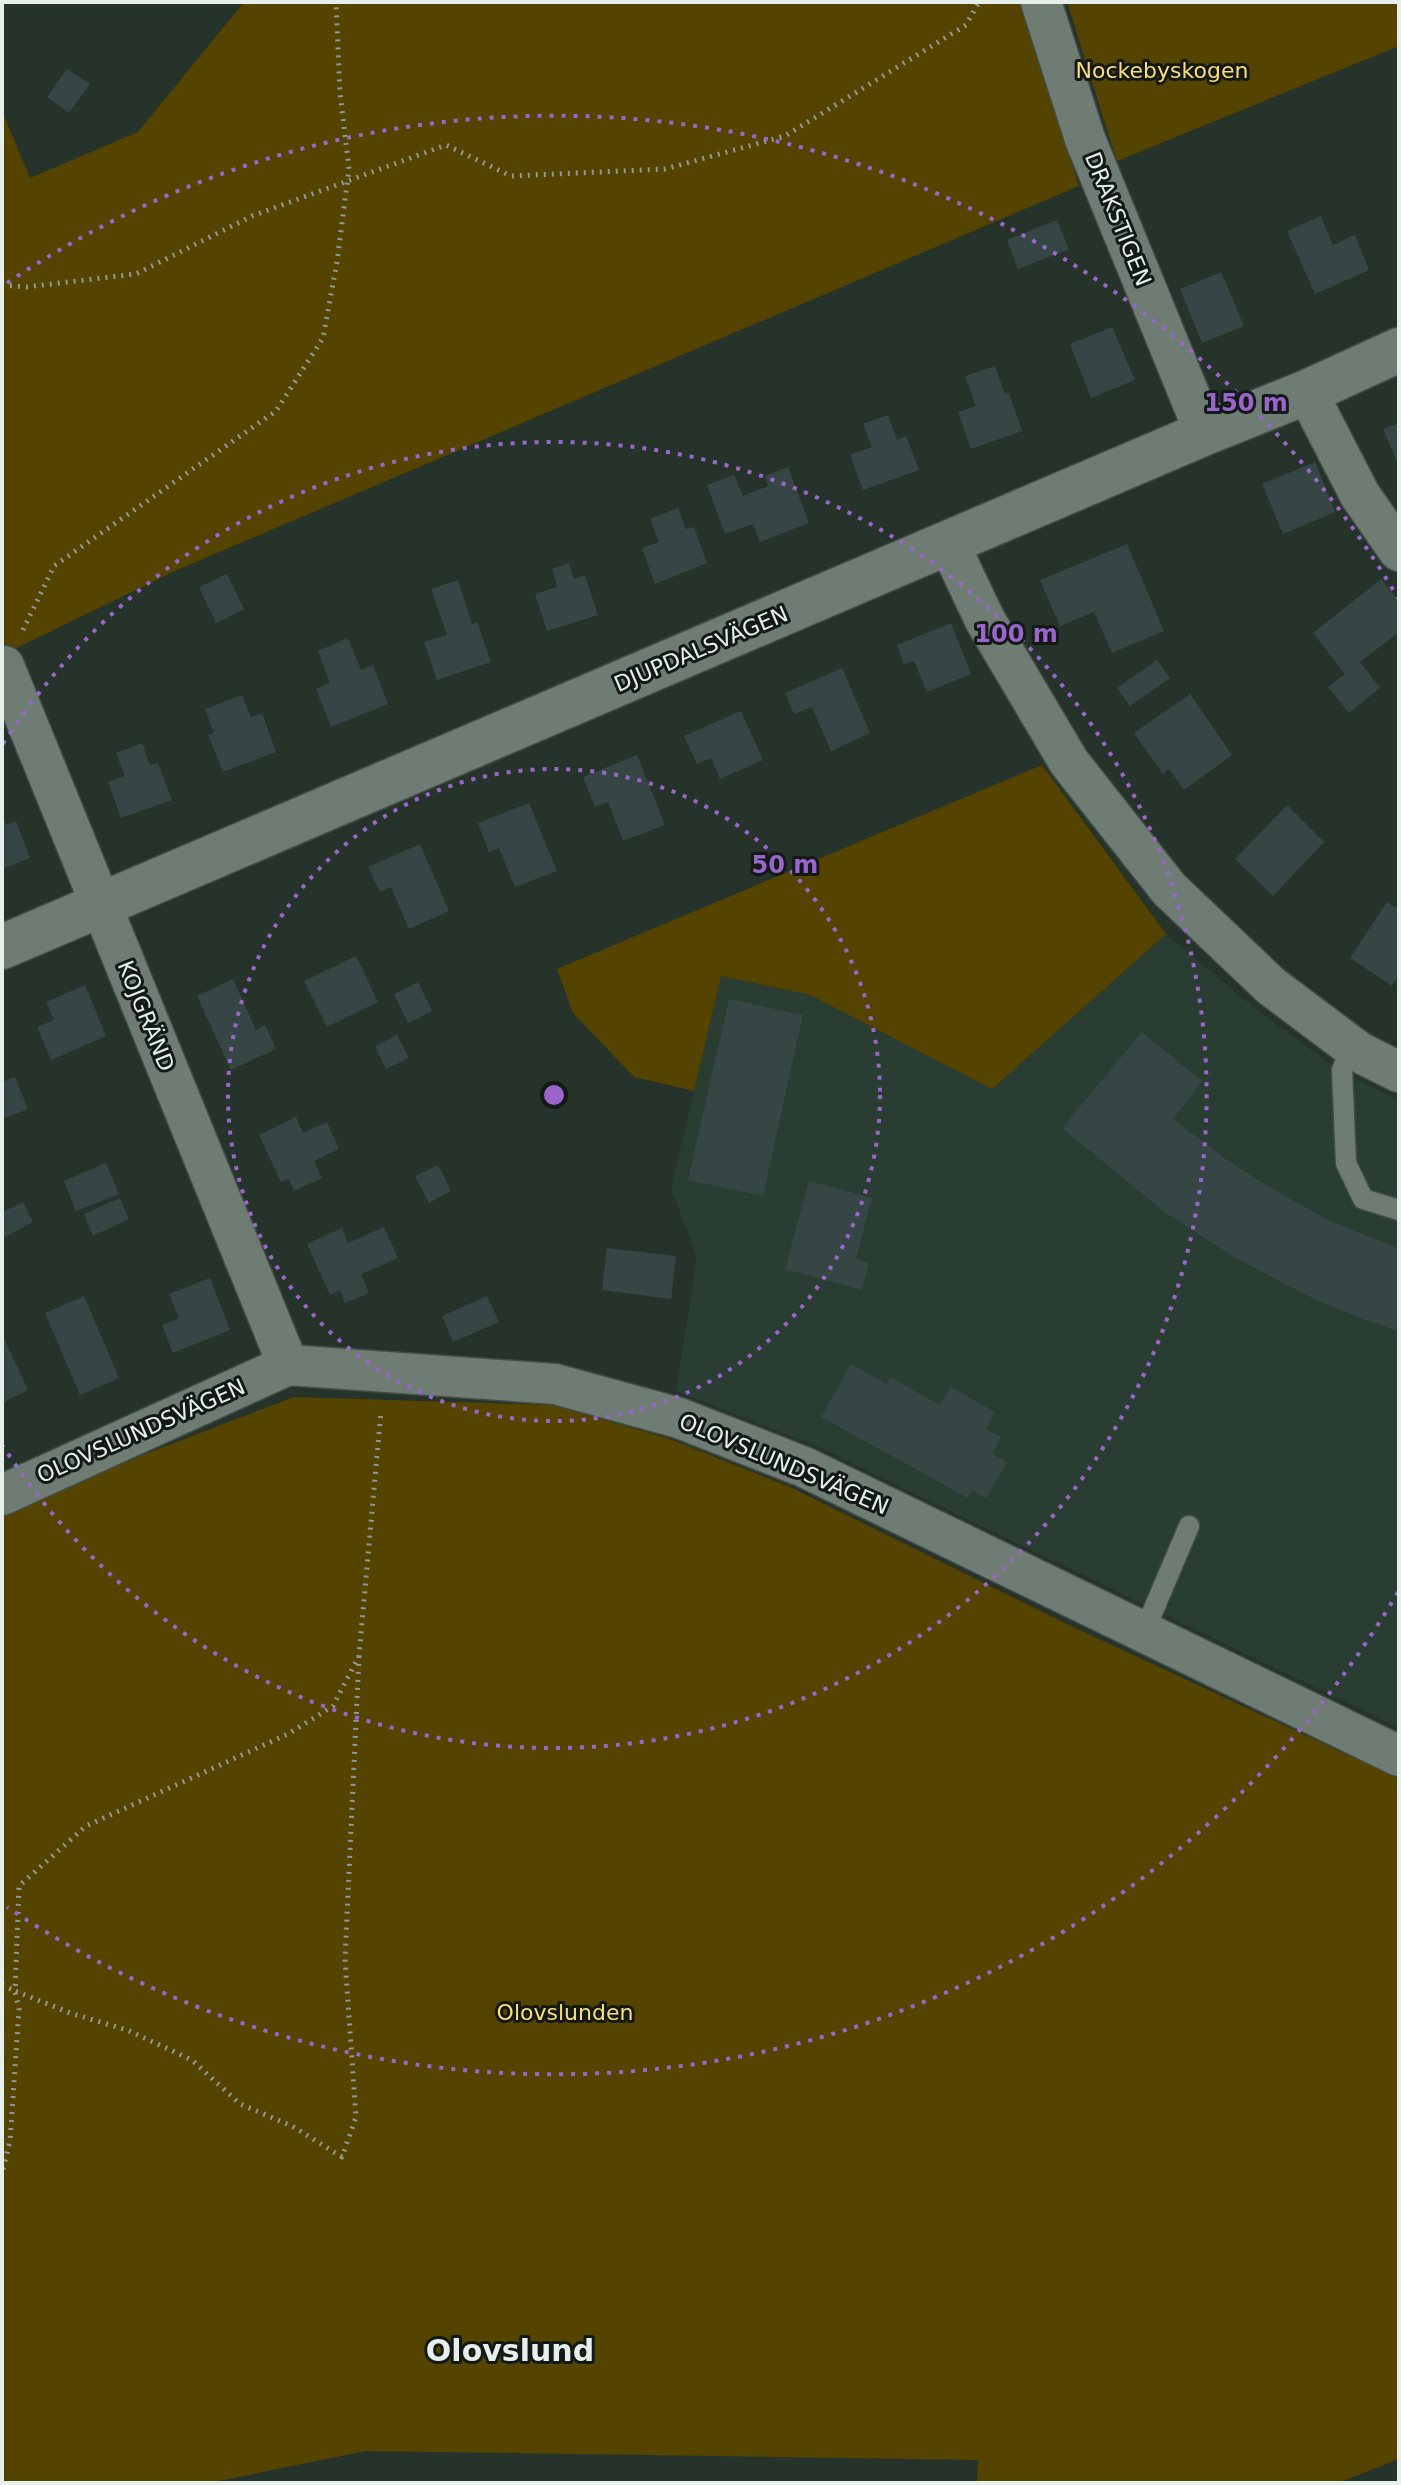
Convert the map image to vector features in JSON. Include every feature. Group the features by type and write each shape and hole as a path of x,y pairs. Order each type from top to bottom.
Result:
{"street":[{"name":"DRAKSTIGEN","path":"1041,2 1085,139 1205,433"},
{"name":"DJUPDALSVÄGEN","path":"2,947 1307,392 1399,350"},
{"path":"1307,392 1360,495 1399,551"},
{"path":"949,544 985,620 1069,762 1169,889 1271,986 1352,1047 1399,1072"},
{"name":"KOJGRÄND","path":"4,666 288,1365"},
{"name":"OLOVSLUNDSVÄGEN","path":"2,1495 288,1365 555,1384 679,1418 804,1467 1399,1756"}],"lane":[{"path":"1352,1047 1342,1070 1346,1163 1363,1199 1399,1210"},
{"path":"1144,1632 1189,1526"}],"path":[{"path":"4,666 54,566 276,411 323,338 349,169 340,93 336,2"},
{"path":"2,285 26,287 136,274 252,216 446,145 511,176 665,169 785,136 966,25 979,2"},
{"path":"2,1985 70,2013 127,2030 192,2060 240,2104 292,2126 342,2157 356,2117 345,1959 359,1656 381,1413 381,1371"},
{"path":"2,2173 10,2141 19,2009 15,1991 19,1886 86,1826 288,1734 333,1706 359,1656"}],"shaded area":[{"path":"1166,934 1262,1014 1343,1073 1399,1100 1399,1728 816,1446 676,1391 697,1256 671,1189 721,976 810,995 992,1088"}],"green space":[{"path":"244,2 1020,2 1079,186 177,570 2,655 2,111 30,178 138,132"},
{"name":"Nockebyskogen","path":"1067,2 1399,2 1399,46 1117,161"},
{"path":"1042,765 1166,934 992,1089 810,995 721,976 694,1091 634,1077 573,1013 557,969"},
{"name":"Olovslunden","path":"294,1397 552,1405 670,1439 792,1488 1071,1626 1399,1776 1399,2459 1338,2483 977,2483 978,2460 366,2451 209,2483 2,2483 2,1509"}],"building":[{"path":"67,69 90,84 69,113 47,97"},
{"path":"1321,216 1333,245 1355,235 1369,270 1315,294 1287,231"},
{"path":"1057,220 1069,249 1018,269 1007,240"},
{"path":"1221,272 1244,326 1202,343 1180,289"},
{"path":"1112,327 1135,380 1091,398 1070,344"},
{"path":"995,366 1005,394 1009,393 1022,431 971,449 958,412 976,406 965,376"},
{"path":"888,415 897,440 906,436 919,470 863,490 850,455 872,447 863,424"},
{"path":"1399,423 1399,467 1383,429"},
{"path":"1315,462 1335,512 1283,534 1262,484"},
{"path":"788,467 809,523 760,542 753,524 725,534 707,485 734,475 743,496 768,486 765,476"},
{"path":"678,508 686,529 694,527 707,563 655,584 642,548 659,542 650,519"},
{"path":"1127,544 1164,631 1112,653 1094,612 1060,626 1040,580"},
{"path":"569,563 574,579 585,575 598,615 547,631 535,594 557,587 552,569"},
{"path":"227,574 244,609 216,623 199,587"},
{"path":"1381,579 1399,602 1399,632 1360,662 1380,688 1349,713 1328,687 1345,674 1313,633"},
{"path":"458,580 472,624 477,622 491,662 437,680 424,642 447,635 431,589"},
{"path":"951,623 971,674 927,692 914,661 904,664 897,645"},
{"path":"348,638 361,670 373,665 388,704 331,727 316,689 330,683 318,651"},
{"path":"1157,660 1170,678 1130,706 1117,688"},
{"path":"842,668 870,733 831,751 812,707 794,714 785,693"},
{"path":"1190,694 1232,755 1184,790 1169,769 1163,774 1134,733"},
{"path":"242,695 251,717 262,713 276,752 223,772 208,735 214,733 205,709"},
{"path":"741,711 763,760 720,779 711,758 697,764 684,736"},
{"path":"142,743 150,765 158,763 172,800 121,818 108,782 125,776 116,753"},
{"path":"637,755 665,825 623,841 608,802 595,807 583,777"},
{"path":"529,803 557,871 515,887 499,848 489,852 478,823"},
{"path":"1287,805 1324,842 1273,896 1235,859"},
{"path":"2,814 6,825 16,821 30,858 2,869"},
{"path":"420,844 449,911 409,929 391,887 380,892 368,867"},
{"path":"1387,902 1399,910 1399,975 1392,986 1350,958"},
{"path":"356,956 378,1002 327,1027 304,981"},
{"path":"233,979 256,1030 265,1025 276,1049 231,1070 197,996"},
{"path":"418,982 432,1011 408,1023 394,994"},
{"path":"85,985 106,1036 51,1060 37,1027 54,1020 46,1002"},
{"path":"729,999 803,1015 763,1196 688,1180"},
{"path":"1142,1032 1202,1081 1173,1119 1268,1186 1326,1219 1399,1249 1399,1331 1308,1296 1236,1258 1167,1214 1062,1128"},
{"path":"397,1035 409,1058 386,1069 375,1046"},
{"path":"15,1077 28,1109 2,1119 2,1082"},
{"path":"296,1117 303,1133 327,1122 339,1149 314,1161 322,1178 294,1191 289,1179 281,1182 259,1135"},
{"path":"106,1163 119,1194 76,1211 64,1181"},
{"path":"438,1165 451,1191 429,1203 415,1176"},
{"path":"809,1181 872,1198 856,1259 869,1263 862,1290 785,1269"},
{"path":"120,1198 129,1219 93,1236 84,1214"},
{"path":"23,1202 33,1222 5,1237 2,1212"},
{"path":"384,1227 398,1258 361,1274 369,1293 345,1303 340,1290 330,1295 307,1244 342,1228 348,1243"},
{"path":"607,1248 676,1256 671,1299 602,1290"},
{"path":"210,1278 230,1330 173,1353 162,1325 179,1318 169,1294"},
{"path":"84,1296 119,1378 80,1395 45,1313"},
{"path":"487,1296 499,1322 453,1342 442,1316"},
{"path":"2,1334 28,1390 4,1402 2,1398"},
{"path":"851,1364 886,1384 890,1377 940,1405 951,1387 995,1412 986,1429 1001,1437 992,1454 1007,1462 986,1498 972,1490 968,1498 821,1417"}],"district":[{"name":"Olovslund","path":"510,2350"}]}
